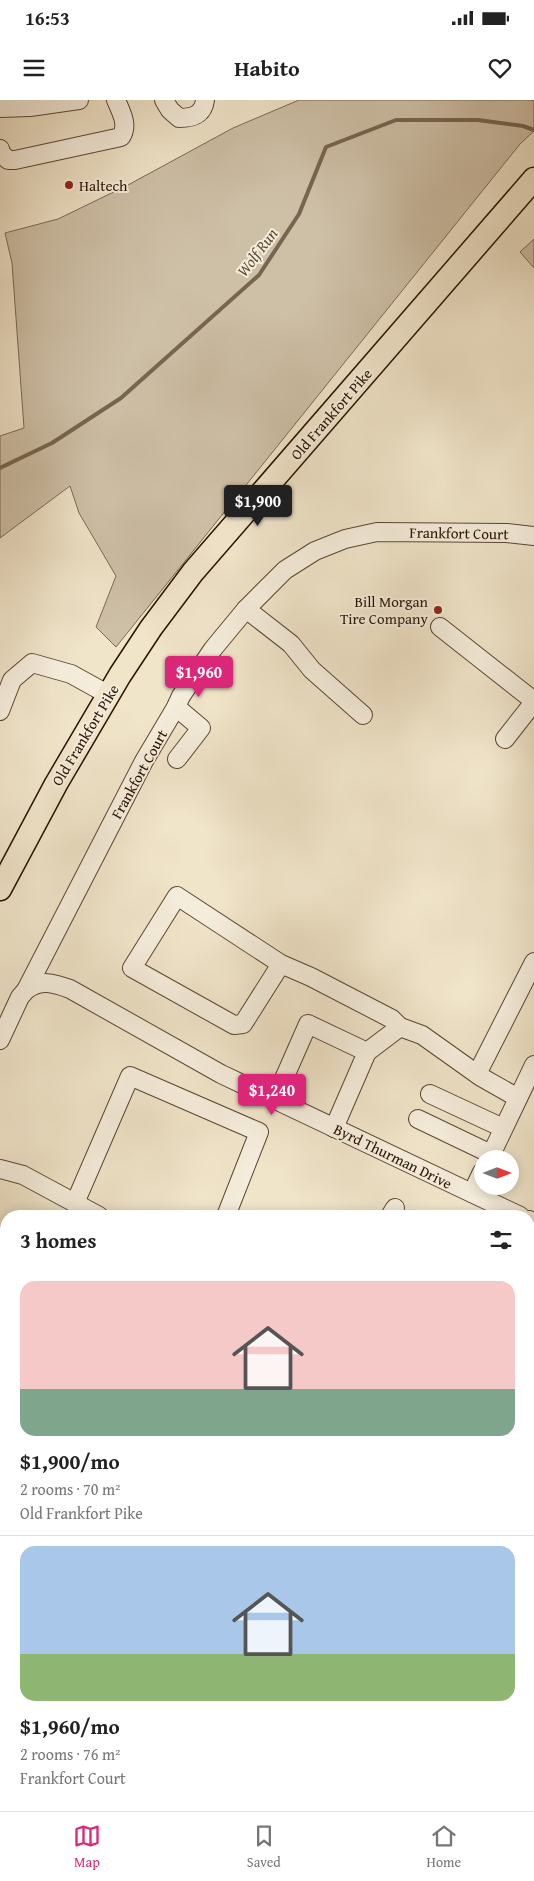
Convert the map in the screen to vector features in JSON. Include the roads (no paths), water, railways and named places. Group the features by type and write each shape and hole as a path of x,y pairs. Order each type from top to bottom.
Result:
{"main road":[{"name":"Old Frankfort Pike","path":"0,889 56,784 108,695 151,628 193,572 534,180"}],"street":[{"path":"0,108 30,107 79,100"},
{"path":"0,148 1,153 8,160 16,160 121,137 125,131 124,121 116,100"},
{"path":"164,100 170,110 179,118 188,118 199,114 204,108 205,100"},
{"name":"Frankfort Court","path":"0,1040 20,997 26,990 144,761 181,696 213,649 246,609 284,570 315,551 345,539 377,532 507,533 534,536"},
{"path":"246,609 291,644 312,670 363,716"},
{"path":"440,627 534,701 505,739"},
{"path":"0,711 4,690 12,680 32,663 71,674 108,695"},
{"path":"176,707 201,728 177,759"},
{"path":"281,964 243,1024 234,1025 132,968 177,896 281,964 326,985 392,1020 400,1027 422,1035 477,1074 518,1098"},
{"path":"477,1074 534,962"},
{"name":"Byrd Thurman Drive","path":"26,990 44,982 70,989 221,1074 507,1210"},
{"path":"275,1099 308,1024 368,1052"},
{"path":"334,1128 368,1052 400,1027"},
{"path":"493,1150 534,1064"},
{"path":"75,1204 130,1076 260,1132 228,1210"},
{"path":"430,1094 503,1128"},
{"path":"418,1119 478,1150"},
{"path":"0,1169 23,1176 87,1210"},
{"path":"472,1193 474,1189"}],"waterway":[{"name":"Wolf Run","path":"0,468 52,443 121,398 259,275 299,214 326,147 396,120 478,120 523,126 534,130"}],"place":[{"name":"Haltech","path":"69,185"},
{"name":"Bill Morgan Tire Company","path":"438,610"}]}
